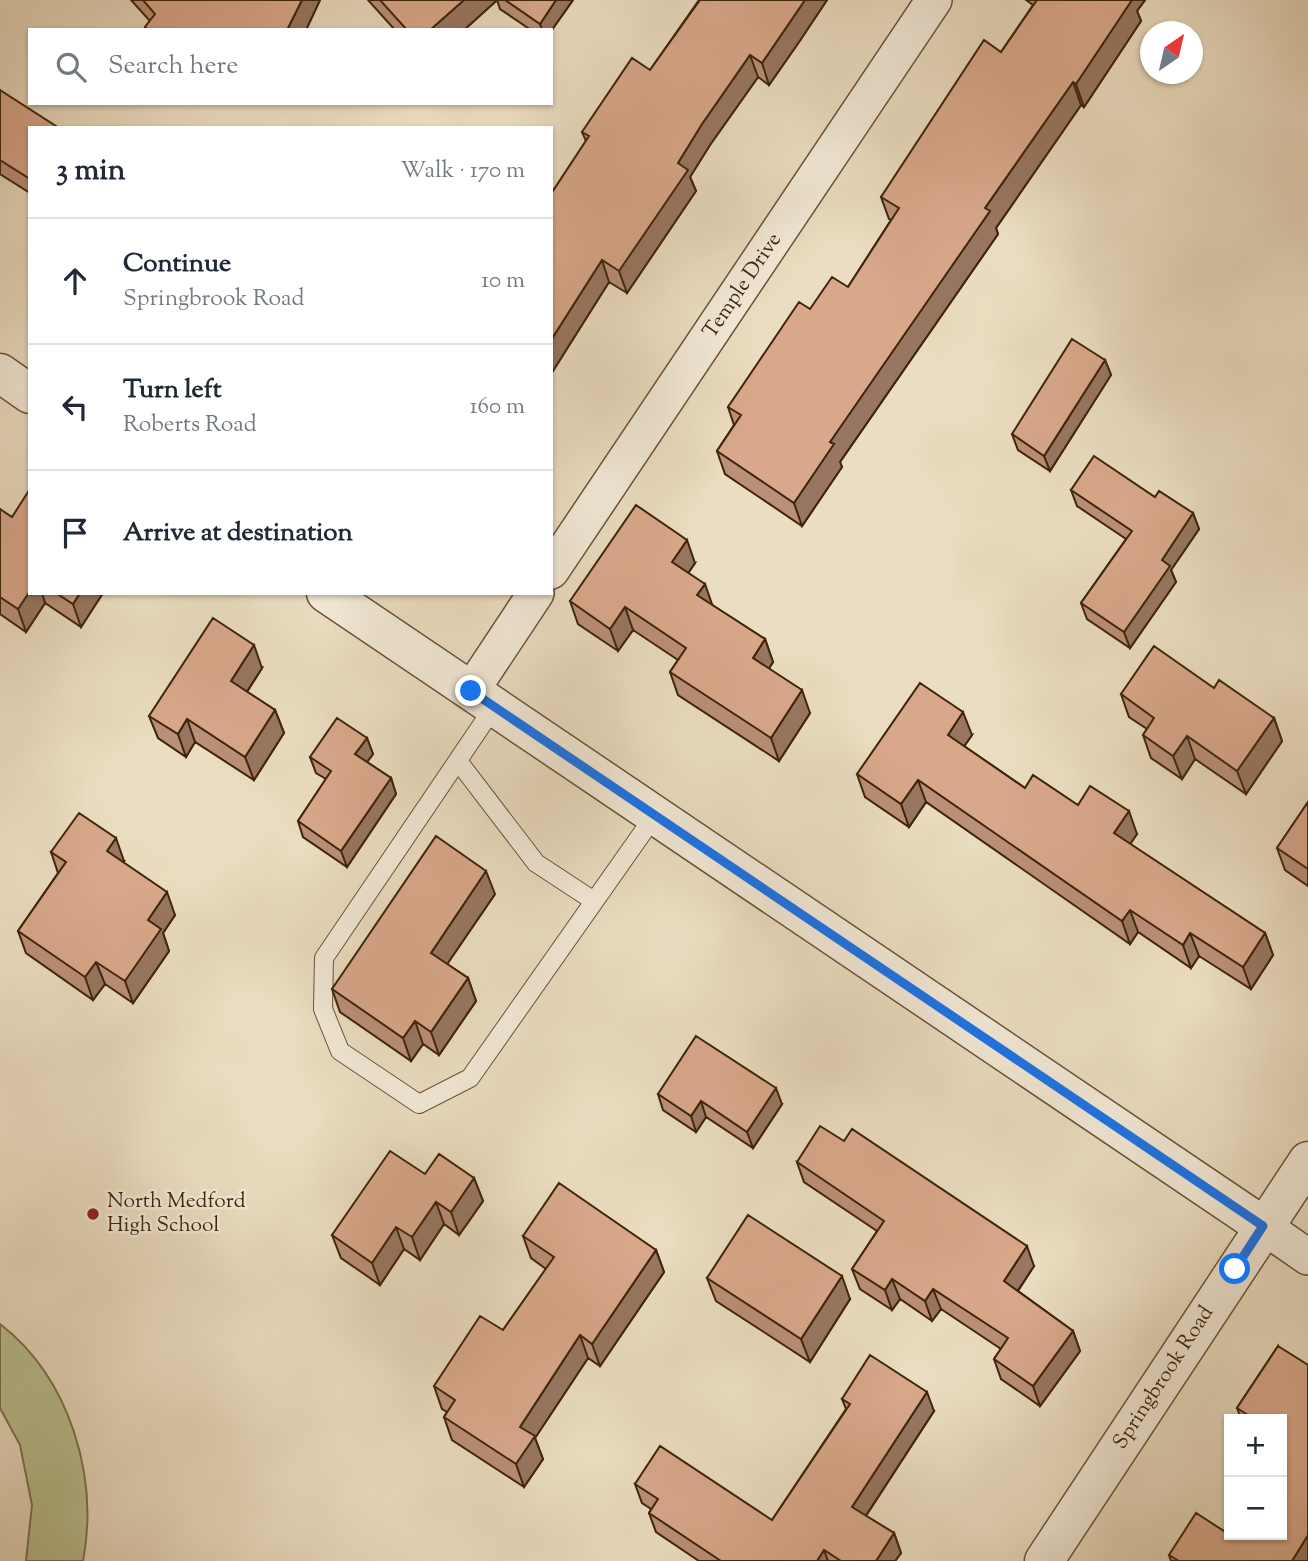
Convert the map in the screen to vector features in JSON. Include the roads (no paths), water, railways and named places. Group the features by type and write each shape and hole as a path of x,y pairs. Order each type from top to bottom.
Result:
{"street":[{"name":"Temple Drive","path":"553,568 934,0"},
{"path":"0,373 28,393"},
{"path":"329,595 1308,1256"},
{"path":"483,699 535,595"},
{"name":"Springbrook Road","path":"1044,1561 1308,1161"}],"lane":[{"path":"483,699 458,761 324,958 323,1009 340,1051 419,1104 470,1078 655,816"},
{"path":"458,761 536,863 594,901"}],"place":[{"name":"North Medford High School","path":"93,1214"}]}
